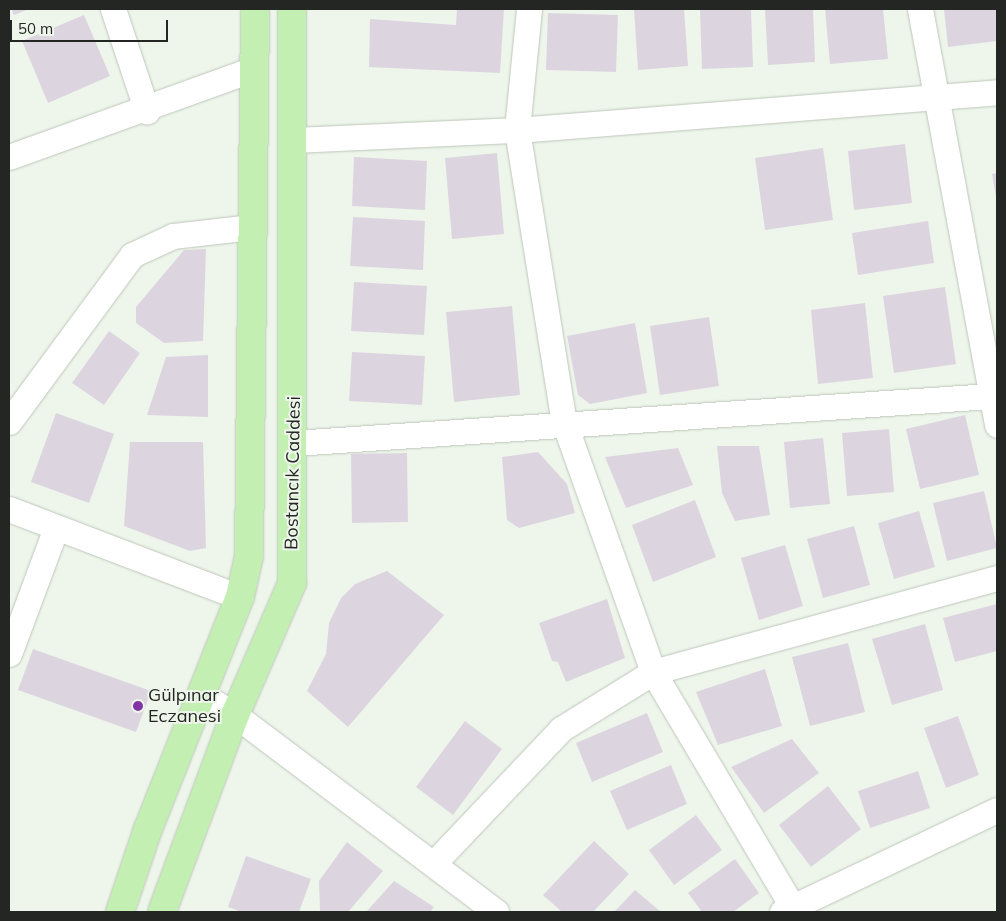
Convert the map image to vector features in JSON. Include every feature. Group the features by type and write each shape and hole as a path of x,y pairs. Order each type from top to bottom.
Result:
{"main road":[{"path":"120,912 240,597 249,556 255,9"},
{"name":"Bostancık Caddesi","path":"162,912 235,715 292,583 295,140 292,9"},
{"path":"294,64 299,9"}],"street":[{"path":"114,9 147,111"},
{"path":"528,9 517,130 564,422 653,672 787,909 997,810"},
{"path":"920,9 990,396 997,424"},
{"path":"9,157 147,111 253,70"},
{"path":"295,140 517,130 936,99 997,92"},
{"path":"9,422 132,255 173,236 252,227"},
{"path":"294,443 564,422 990,396"},
{"path":"9,509 55,530 240,597"},
{"path":"9,654 55,530"},
{"path":"434,862 561,729 653,672 997,578"},
{"path":"202,695 235,715 434,862 496,912"}],"building":[{"path":"11,9 29,9 14,15"},
{"path":"457,9 504,9 500,73 369,67 370,19 456,25"},
{"path":"634,9 684,9 688,66 638,70"},
{"path":"700,9 751,9 753,67 702,69"},
{"path":"765,9 813,9 815,62 768,65"},
{"path":"825,9 883,9 888,59 830,64"},
{"path":"944,9 997,9 997,41 948,47"},
{"path":"548,13 618,15 616,72 546,70"},
{"path":"84,15 110,76 48,103 22,41"},
{"path":"905,144 912,203 854,210 848,151"},
{"path":"823,148 833,220 765,230 755,158"},
{"path":"497,153 504,234 452,239 445,158"},
{"path":"354,157 427,161 425,210 352,206"},
{"path":"997,173 997,197 996,197 992,174"},
{"path":"353,217 425,221 423,270 350,266"},
{"path":"928,221 934,263 858,275 852,233"},
{"path":"206,249 203,341 164,343 136,323 136,307 184,250"},
{"path":"354,282 427,286 424,335 351,331"},
{"path":"945,287 956,364 894,373 883,296"},
{"path":"865,303 873,378 818,384 811,310"},
{"path":"512,306 520,395 454,402 446,312"},
{"path":"709,317 719,386 660,395 650,326"},
{"path":"635,323 647,393 590,404 578,395 567,336"},
{"path":"109,331 140,353 104,405 72,383"},
{"path":"352,352 425,356 422,405 349,401"},
{"path":"208,355 208,417 147,415 166,357"},
{"path":"56,413 114,434 89,503 31,482"},
{"path":"965,415 979,475 920,489 906,429"},
{"path":"889,429 894,492 847,496 842,433"},
{"path":"823,438 830,504 790,508 784,442"},
{"path":"130,442 203,442 206,548 190,551 124,526"},
{"path":"717,446 759,446 770,515 735,521 722,493"},
{"path":"678,448 693,485 626,508 605,457"},
{"path":"538,452 567,484 575,513 519,528 507,520 502,457"},
{"path":"407,453 408,522 352,523 351,454"},
{"path":"984,491 997,548 947,561 933,503"},
{"path":"695,500 716,557 653,582 632,525"},
{"path":"919,511 935,567 894,579 878,523"},
{"path":"854,526 870,585 823,598 807,539"},
{"path":"785,545 803,606 759,620 741,558"},
{"path":"387,571 444,615 348,727 307,691 326,654 329,623 341,598 355,584"},
{"path":"607,599 625,658 566,682 558,662 552,661 539,623"},
{"path":"997,604 997,651 955,662 943,618"},
{"path":"925,624 943,690 892,705 872,639"},
{"path":"848,643 865,712 810,726 792,657"},
{"path":"33,649 151,691 136,732 18,690"},
{"path":"765,669 782,726 718,745 696,692"},
{"path":"647,713 663,752 592,782 576,743"},
{"path":"958,716 979,775 946,788 924,728"},
{"path":"465,721 502,749 453,815 416,787"},
{"path":"792,739 819,773 764,813 731,767"},
{"path":"671,765 687,804 627,830 610,791"},
{"path":"918,771 930,808 870,828 858,791"},
{"path":"828,786 861,829 811,867 779,825"},
{"path":"696,815 722,850 674,885 649,850"},
{"path":"594,841 629,874 593,912 562,912 543,895"},
{"path":"347,842 383,871 348,912 320,912 319,881"},
{"path":"246,856 311,879 299,912 242,912 228,907"},
{"path":"735,859 759,893 733,912 702,912 688,893"},
{"path":"394,881 434,907 430,912 366,912"},
{"path":"635,890 661,912 614,912"}],"place":[{"name":"Gülpınar Eczanesi","path":"138,706"}]}
